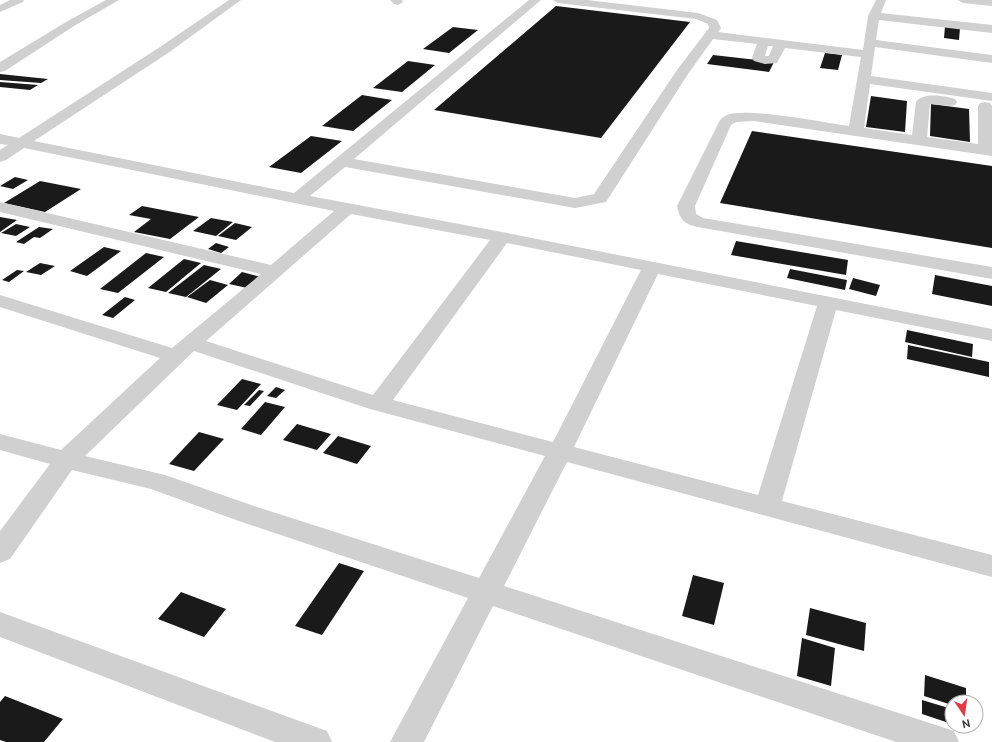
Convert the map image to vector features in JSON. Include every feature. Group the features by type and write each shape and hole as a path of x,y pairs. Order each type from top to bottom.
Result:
{"street":[{"path":"0,9 19,0"},
{"path":"0,68 70,24 114,0"},
{"path":"0,157 164,50 236,0"},
{"path":"297,199 536,0"},
{"path":"343,162 575,203 600,198 682,73 712,31 713,22 698,16 558,0"},
{"path":"856,131 874,16 881,0"},
{"path":"963,0 992,3"},
{"path":"874,16 992,29"},
{"path":"712,31 781,43 869,48 992,58"},
{"path":"712,31 869,48"},
{"path":"764,41 758,58 765,60 773,60 781,43"},
{"path":"865,79 990,104"},
{"path":"919,140 923,102 928,100 936,100 990,104"},
{"path":"990,104 989,151 754,117 732,118 725,123 686,206 688,216 698,222 992,273"},
{"path":"0,139 297,199 502,237 992,335"},
{"path":"0,207 275,272"},
{"path":"0,552 66,460 182,350 348,208"},
{"path":"378,404 502,237"},
{"path":"407,742 560,452 652,267"},
{"path":"0,301 378,404 992,566"},
{"path":"767,507 828,303"},
{"path":"0,442 66,460 156,481 245,513 942,742"},
{"path":"0,624 315,742"}],"building":[{"path":"556,6 690,22 601,138 434,110"},
{"path":"945,26 960,28 959,40 944,38"},
{"path":"453,27 478,30 449,53 423,49"},
{"path":"825,53 842,55 838,70 820,68"},
{"path":"713,55 774,62 769,72 707,64"},
{"path":"408,61 435,65 402,92 373,88"},
{"path":"0,74 48,79 41,83 0,80"},
{"path":"0,82 38,85 30,90 0,87"},
{"path":"362,95 392,100 353,131 322,126"},
{"path":"871,96 907,101 905,132 866,127"},
{"path":"931,104 969,109 970,142 930,136"},
{"path":"752,131 992,166 992,248 720,203"},
{"path":"311,136 342,141 301,173 269,167"},
{"path":"15,177 28,180 13,189 0,186"},
{"path":"40,181 81,189 45,212 4,203"},
{"path":"142,206 199,217 170,239 134,232 151,219 129,215"},
{"path":"0,217 17,220 0,232"},
{"path":"211,218 233,222 216,236 193,231"},
{"path":"235,223 252,227 236,240 218,236"},
{"path":"16,224 30,227 16,236 1,233"},
{"path":"39,227 53,229 40,238 34,237 24,244 16,242"},
{"path":"736,241 848,260 846,275 731,255"},
{"path":"216,243 229,247 221,253 208,249"},
{"path":"104,247 121,251 87,276 70,271"},
{"path":"146,253 164,257 118,293 100,289"},
{"path":"184,259 201,263 166,292 148,288"},
{"path":"40,263 55,266 41,275 26,272"},
{"path":"204,265 221,269 186,297 168,293"},
{"path":"790,269 847,280 845,290 787,278"},
{"path":"17,270 24,271 9,282 2,280"},
{"path":"242,272 265,278 252,289 229,284"},
{"path":"935,275 992,286 992,306 932,294"},
{"path":"853,278 880,285 876,296 849,289"},
{"path":"210,280 228,285 206,303 187,297"},
{"path":"125,297 135,300 113,318 102,315"},
{"path":"907,330 973,344 972,357 905,342"},
{"path":"908,345 989,362 989,377 907,359"},
{"path":"242,379 261,384 237,410 217,405"},
{"path":"276,387 285,390 276,398 267,396"},
{"path":"259,390 264,391 250,406 244,405"},
{"path":"265,402 285,407 261,435 241,429"},
{"path":"297,424 331,434 317,450 283,440"},
{"path":"199,432 224,439 194,471 169,464"},
{"path":"338,436 371,446 357,464 323,453"},
{"path":"339,563 364,571 322,635 295,626"},
{"path":"693,575 724,583 714,625 682,616"},
{"path":"181,592 226,609 204,637 158,619"},
{"path":"810,608 866,623 864,651 806,635"},
{"path":"802,638 835,648 831,686 797,676"},
{"path":"925,675 966,688 966,694 944,694 944,702 924,696"},
{"path":"5,696 63,719 44,742 6,742 0,740 0,702"},
{"path":"922,700 944,707 944,721 922,714"}]}
